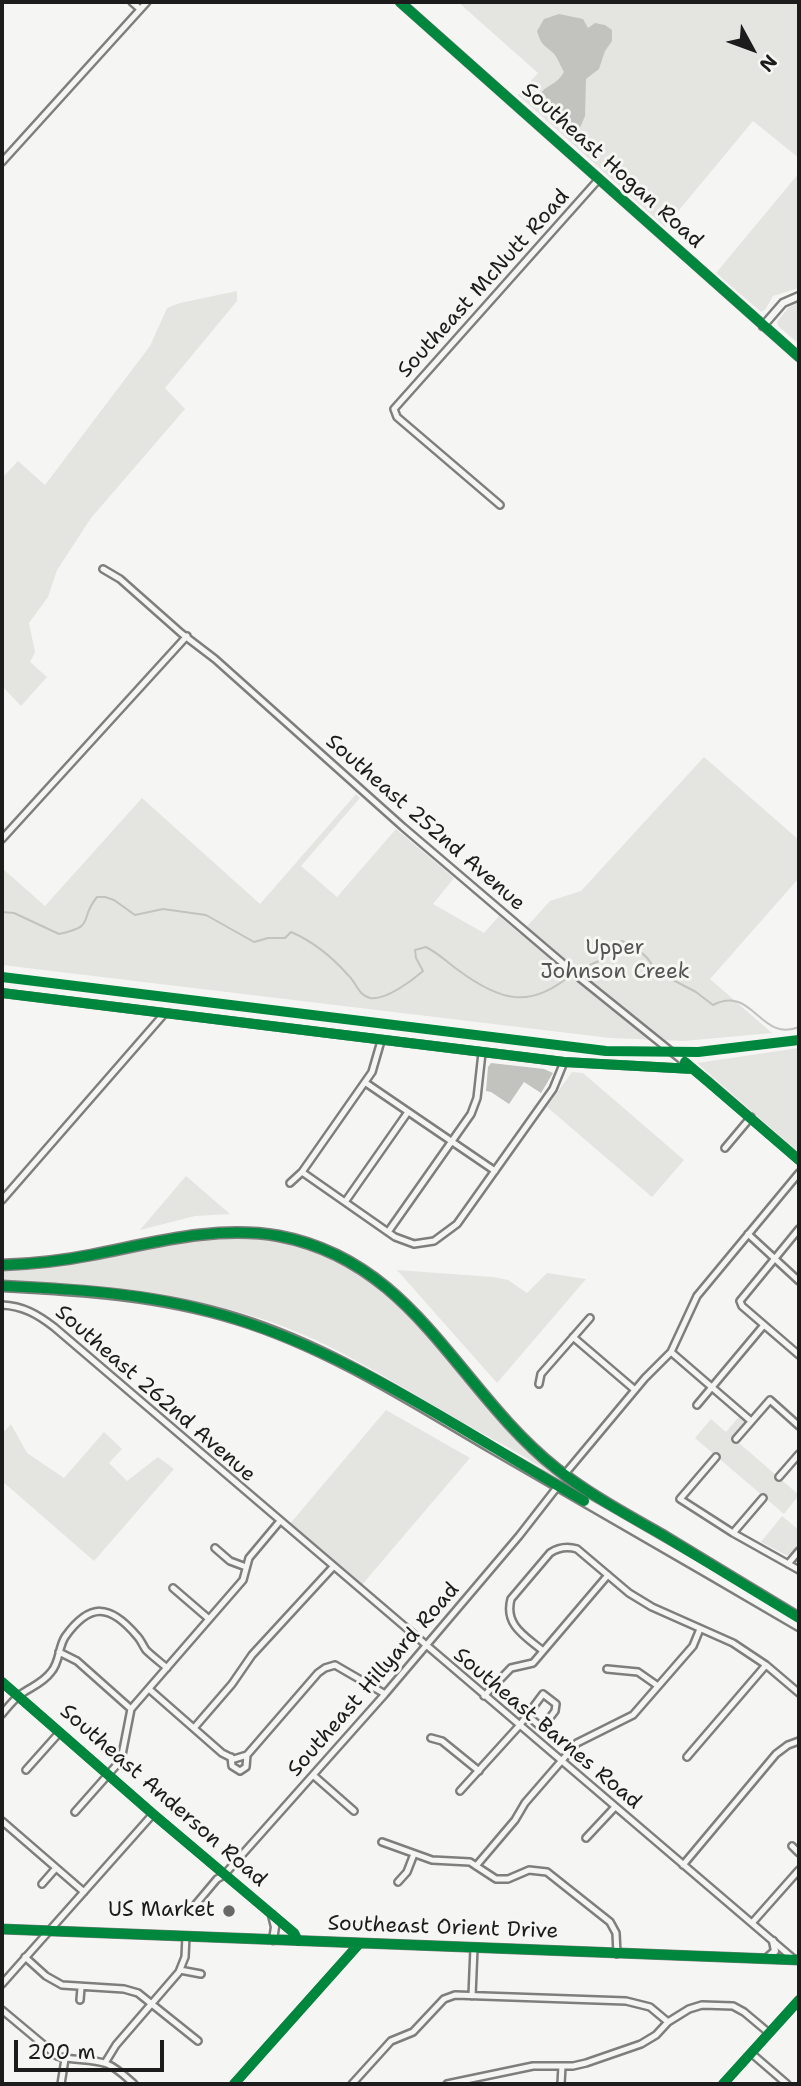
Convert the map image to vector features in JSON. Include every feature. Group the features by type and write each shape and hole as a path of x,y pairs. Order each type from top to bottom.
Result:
{"highway":[{"path":"2,1265 76,1258 208,1233 254,1233 316,1246 358,1266 404,1301 503,1419 564,1475 799,1618"},
{"path":"2,1286 101,1291 139,1296 183,1304 255,1325 349,1366 799,1626"},
{"path":"558,1486 563,1483 606,1508 619,1510"}],"main road":[{"name":"Southeast Hogan Road","path":"400,2 799,357"},
{"path":"763,326 783,303 799,296"},
{"path":"271,1915 275,1927 273,1940"},
{"name":"Southeast Orient Drive","path":"2,1929 797,1960"},
{"path":"766,1959 775,1951 773,1941"}],"street":[{"path":"132,2 140,9"},
{"path":"2,162 147,2"},
{"name":"Southeast McNutt Road","path":"500,506 397,417 394,409 598,180"},
{"name":"Southeast 252nd Avenue","path":"103,569 120,579 187,636 565,966 694,1069 799,1160"},
{"path":"2,839 187,636"},
{"path":"2,993 482,1053 564,1062 694,1069"},
{"path":"2,1200 165,1013"},
{"path":"290,1183 302,1172 366,1083 377,1060 381,1041"},
{"path":"388,1232 475,1106 482,1053"},
{"path":"302,1172 388,1232 404,1241 425,1244 443,1236 457,1224 553,1089 564,1062"},
{"path":"366,1083 495,1171"},
{"path":"345,1202 408,1112"},
{"path":"724,1148 751,1117"},
{"path":"564,1475 670,1352 697,1296 799,1173"},
{"path":"799,1229 740,1301 742,1306 799,1355"},
{"path":"748,1234 799,1281"},
{"name":"Southeast 262nd Avenue","path":"2,1305 15,1306 40,1316 280,1521"},
{"path":"539,1384 541,1374 590,1318"},
{"path":"697,1405 764,1325"},
{"path":"573,1337 635,1390"},
{"path":"670,1352 751,1421"},
{"path":"736,1439 770,1400 799,1426"},
{"path":"779,1478 799,1454"},
{"path":"716,1457 680,1499 799,1570"},
{"name":"Southeast Hillyard Road","path":"196,1904 218,1879 225,1875 385,1694 558,1486"},
{"path":"733,1533 764,1498"},
{"path":"75,1812 122,1756 131,1709 243,1580 253,1554 280,1521"},
{"name":"Southeast Barnes Road","path":"280,1521 425,1647 797,1960"},
{"path":"543,1651 514,1627 508,1612 511,1599 555,1549 570,1547 577,1549 629,1593 733,1643 766,1665 799,1693"},
{"path":"215,1548 230,1561 246,1567"},
{"path":"789,1564 799,1551"},
{"path":"194,1728 232,1684 252,1655 333,1567"},
{"path":"484,1696 504,1672 533,1663 608,1575"},
{"path":"173,1588 209,1619"},
{"path":"2,1714 18,1696 49,1676 56,1667 66,1636 85,1615 99,1610 112,1613 132,1630 146,1650 167,1668"},
{"path":"477,1866 582,1739 633,1715 693,1646 700,1629"},
{"path":"59,1653 77,1661 131,1709"},
{"path":"334,1657 335,1665"},
{"path":"687,1757 766,1665"},
{"path":"149,1689 222,1753 234,1758 247,1755 325,1668 341,1666 385,1694"},
{"path":"607,1669 638,1672 658,1686"},
{"name":"Southeast Anderson Road","path":"2,1682 294,1933 298,1941"},
{"path":"460,1791 519,1726 543,1694 556,1706 533,1738"},
{"path":"527,1715 542,1728"},
{"path":"26,1770 59,1733"},
{"path":"431,1738 442,1741 479,1771"},
{"path":"683,1865 776,1754 799,1741"},
{"path":"234,1758 232,1766 240,1771 246,1767 247,1755"},
{"path":"313,1775 354,1811"},
{"path":"586,1838 615,1807"},
{"path":"2,1984 153,1814"},
{"path":"2,1821 84,1892"},
{"path":"382,1842 437,1861 459,1860 477,1866 496,1879 508,1879 529,1870 541,1870 552,1875 610,1922 616,1933 617,1954"},
{"path":"792,1846 799,1853"},
{"path":"398,1882 407,1872 414,1854"},
{"path":"42,1884 56,1867"},
{"path":"752,1923 799,1870"},
{"path":"105,2063 116,2045 180,1970 185,1956 186,1936"},
{"path":"238,2083 359,1944"},
{"path":"472,1996 474,1948"},
{"path":"25,1957 57,1983 81,1988 131,1990 141,1994 198,2041"},
{"path":"180,1970 201,1974"},
{"path":"80,2000 81,1988"},
{"path":"352,2084 391,2041 413,2032 444,1999 455,1995 626,2001 650,2007 668,2022"},
{"path":"723,2084 799,2000"},
{"path":"446,2084 533,2066 586,2063 641,2044 656,2035 668,2022 689,2009 702,2005 733,2006 744,2012 768,2034"},
{"path":"2,2010 46,2049 65,2059 105,2063 134,2084"},
{"path":"751,2053 786,2084"},
{"path":"61,2084 65,2059"},
{"path":"561,2084 562,2066"}],"green space":[{"path":"458,2 799,2 799,158 753,121 665,227 518,95 538,73"},
{"path":"799,173 799,288 773,296 761,312 716,273"},
{"path":"237,291 237,301 165,388 185,409 91,518 57,570 48,597 29,623 35,652 30,662 47,677 21,706 2,686 2,478 18,461 45,485 150,346 167,308"},
{"path":"799,302 799,344 778,326 777,322 788,308"},
{"name":"Upper Johnson Creek","path":"704,757 799,840 799,878 710,979 772,1033 684,1041 610,1038 2,965 2,868 45,906 142,798 260,904 356,794 360,798 301,866 337,897 396,829 454,878 433,904 484,933 499,916 520,934 550,901 581,891"},
{"path":"799,1048 799,1153 697,1063"},
{"path":"572,1072 583,1073 684,1160 652,1197 547,1107"},
{"path":"186,1176 230,1214 195,1216 140,1230"},
{"path":"214,1238 278,1241 316,1252 350,1268 406,1313 503,1427 563,1479 558,1481 542,1471 541,1467 350,1357 275,1323 219,1307 158,1295 2,1282 2,1270 73,1264"},
{"path":"397,1270 493,1277 508,1280 527,1293 547,1273 586,1279 497,1383"},
{"path":"386,1410 470,1458 361,1586 289,1525"},
{"path":"741,1414 745,1421 732,1437 799,1495 784,1514 695,1438 711,1419 726,1432"},
{"path":"11,1424 27,1453 64,1478 104,1432 122,1449 109,1463 127,1481 158,1457 174,1469 94,1561 2,1481 2,1434"},
{"path":"782,1516 799,1530 799,1544 790,1555 761,1542"}],"shaded area":[{"path":"559,14 583,19 588,28 595,23 612,30 612,41 605,51 599,69 586,79 585,116 576,137 536,101 564,72 555,55 542,43 537,31 544,19"},
{"path":"491,1063 544,1069 553,1073 541,1093 524,1082 509,1104 486,1091 488,1067"}],"waterway":[{"path":"2,912 14,913 59,934 83,925 97,897 105,897 135,915 163,909 206,915 254,942 268,938 285,938 291,932 329,956 363,994 370,998 391,993 423,971 415,950 426,947 473,981 501,994 515,997 542,993 572,974"},
{"path":"577,971 603,959 611,947 622,941 646,956 654,970 696,992 713,1005 727,1001 738,1002 775,1027 786,1030 799,1027"}],"cycle path":[{"path":"400,2 799,357"},
{"path":"2,977 606,1051 698,1052 799,1040"},
{"path":"2,993 564,1062 693,1069"},
{"path":"685,1062 799,1160"},
{"path":"2,1265 58,1261 208,1234 255,1233 279,1236 326,1250 366,1272 401,1300 522,1437 557,1469 609,1504 799,1618"},
{"path":"2,1286 160,1300 261,1327 309,1347 403,1394 584,1501"},
{"path":"2,1682 294,1933 298,1941"},
{"path":"2,1929 799,1960"},
{"path":"234,2084 359,1944"},
{"path":"723,2084 799,2000"}],"place":[{"name":"US Market","path":"229,1911"}]}
